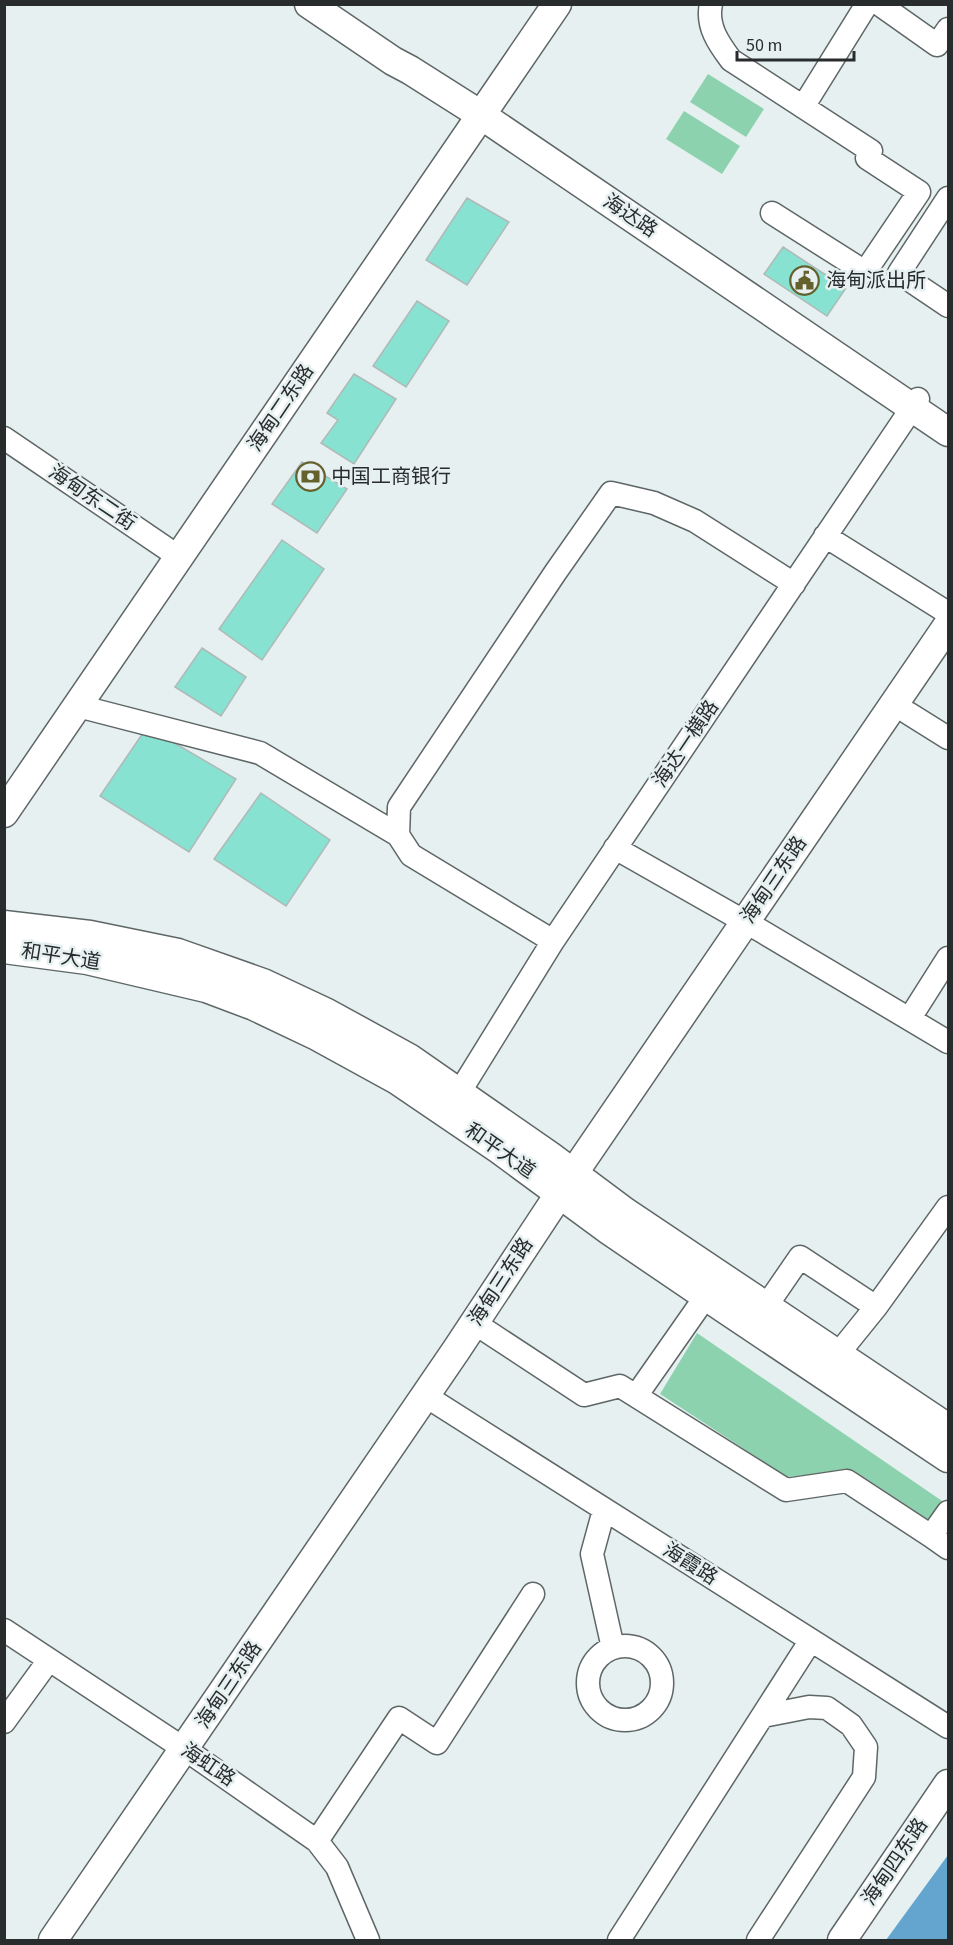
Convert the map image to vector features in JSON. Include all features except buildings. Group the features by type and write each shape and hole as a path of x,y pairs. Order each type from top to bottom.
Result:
{"main road":[{"name":"海达路","path":"309,4 393,61 479,108"},
{"name":"海达路","path":"340,4 417,56 426,67 479,108 915,403 948,432"},
{"name":"海甸二东路","path":"479,108 543,4"},
{"name":"海甸二东路","path":"4,795 173,557 479,108 557,4"},
{"name":"海达路","path":"915,403 948,419"},
{"name":"海甸二东路","path":"4,813 78,706 173,557"},
{"name":"海甸三东路","path":"752,926 948,625"},
{"path":"64,1941 188,1752 507,1292 523,1274 573,1188 752,926 908,713 948,654"},
{"name":"和平大道","path":"4,925 90,935 178,953 263,983 327,1013 399,1052 459,1093 573,1188 610,1231 948,1458"},
{"name":"和平大道","path":"4,949 60,955 206,988 264,1011 315,1035 397,1080 573,1188 626,1212 948,1428"},
{"name":"海甸三东路","path":"54,1941 188,1752 457,1350 573,1188"},
{"name":"海甸四东路","path":"842,1941 948,1784"},
{"name":"海甸四东路","path":"856,1941 948,1803"}],"street":[{"path":"711,4 711,25 717,41 731,60 871,151 867,158 919,192 865,272 772,213"},
{"path":"802,107 867,4"},
{"path":"879,4 938,45 948,29"},
{"path":"948,198 899,273 948,306"},
{"name":"海达一横路","path":"459,1093 553,941 915,403"},
{"name":"海甸东二街","path":"4,438 173,557"},
{"name":"海甸东二街","path":"4,447 173,557"},
{"path":"398,835 399,807 611,493 654,502 695,521 794,584"},
{"path":"825,537 948,613"},
{"path":"78,706 260,753 398,835 411,855 553,941"},
{"path":"908,713 948,738"},
{"path":"615,848 948,1041"},
{"path":"910,1018 948,958"},
{"path":"838,1354 876,1307 948,1206"},
{"path":"767,1305 800,1257 876,1307"},
{"path":"636,1396 706,1296"},
{"path":"482,1328 584,1395 620,1386 786,1490 847,1481 940,1542 948,1512"},
{"name":"海霞路","path":"432,1400 811,1640 945,1718"},
{"path":"604,1510 592,1554 613,1648"},
{"path":"316,1841 399,1718 436,1743 533,1594"},
{"name":"海虹路","path":"4,1630 188,1752 316,1841 337,1868 368,1941"},
{"path":"619,1941 811,1640"},
{"path":"4,1722 50,1660"},
{"path":"758,1941 864,1778 866,1747 851,1725 827,1708 809,1707 763,1716"}],"green space":[{"path":"708,74 764,109 746,137 690,102"},
{"path":"684,111 740,146 722,174 666,139"},
{"path":"697,1333 945,1503 931,1521 853,1470 787,1477 660,1394"}],"water":[{"path":"948,1855 948,1940 886,1940"}],"place":[{"name":"海甸派出所","path":"805,281"},
{"name":"中国工商银行","path":"310,477"}]}
